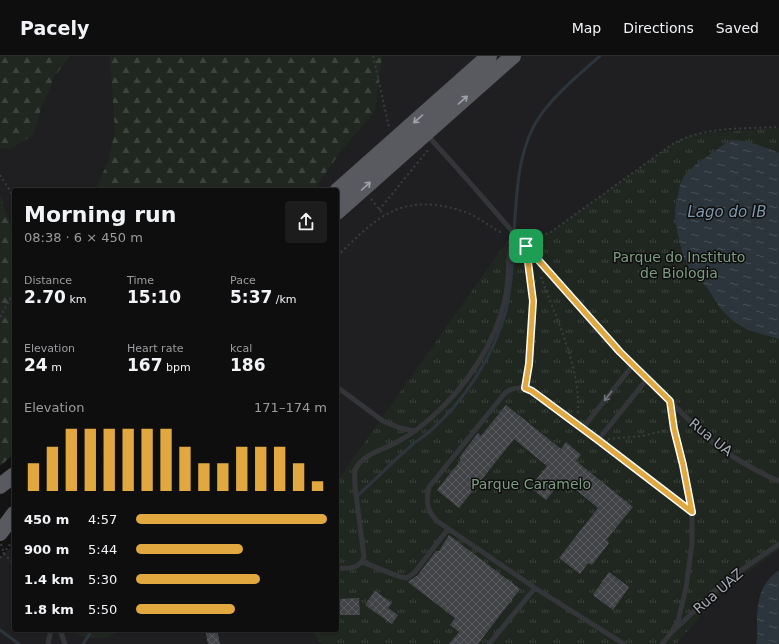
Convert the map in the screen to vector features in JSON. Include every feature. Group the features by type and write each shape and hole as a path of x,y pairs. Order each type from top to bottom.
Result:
{"highway":[{"path":"339,189 489,56"},
{"path":"339,210 513,56"},
{"path":"0,486 12,477"},
{"path":"0,533 12,517"}],"lane":[{"name":"Rua UA","path":"426,133 513,233 647,379 712,442 750,467 779,481"},
{"path":"339,568 358,566 364,557 355,486 355,470 362,461 415,431 432,417 470,374 486,350 497,325 505,300 509,277 509,255 513,233"},
{"path":"582,429 633,365"},
{"path":"598,440 647,379"},
{"path":"624,644 535,588 437,521 428,508 427,497 429,487 505,393 512,389 525,388 532,391 598,440 692,512"},
{"path":"339,389 382,421 400,428 415,431"},
{"path":"670,401 674,429 692,512 692,544 686,588 678,621 671,632"},
{"path":"362,562 390,572 399,578 407,578 415,572 448,529"},
{"name":"Rua UAZ","path":"662,644 671,632 727,580 779,544"},
{"path":"489,644 535,588"},
{"path":"48,644 51,632"},
{"path":"61,632 65,644"}],"path":[{"path":"373,56 393,141"},
{"path":"339,254 358,236 384,216 398,208 409,205 427,204 441,206 467,213 500,232 513,233 526,238 540,236 551,232 674,143 685,137 724,130 779,127"},
{"path":"0,176 12,194"},
{"path":"371,199 384,216"},
{"path":"525,388 529,364 533,301 526,246"},
{"path":"540,275 572,360 579,404 577,425"},
{"path":"0,318 12,296"},
{"path":"598,440 642,436 674,429"},
{"path":"0,540 4,554 12,562"},
{"path":"0,558 12,543"}],"shaded area":[{"path":"0,56 779,56 779,644 0,644 0,557 12,547 12,632 339,632 339,188 12,188 12,244 0,229"}],"green space":[{"path":"0,56 70,56 54,77 32,136 9,149 0,148"},
{"path":"110,56 382,56 375,111 343,148 315,188 96,188 108,162 115,131"},
{"name":"Parque Caramelo","path":"779,128 779,550 726,587 676,644 322,644 313,632 339,632 339,478 513,233 573,295 526,238 540,236 551,232 674,143 694,134"},
{"path":"0,195 12,227 12,456 0,466"},
{"path":"70,632 117,632 108,637 102,638"}],"water":[{"name":"Lago do IB","path":"731,140 762,146 779,153 779,339 748,330 733,321 720,308 708,289 691,271 683,256 675,221 675,210 680,185 684,176 694,166"},
{"path":"779,570 779,644 756,644 760,594 767,582"}],"building":[{"path":"506,405 561,449 566,442 581,455 576,461 633,507 606,540 609,543 592,565 588,563 580,574 559,558 598,508 563,479 546,500 530,487 547,466 514,439 459,508 437,490 461,460 459,458 478,433 481,436"},
{"path":"449,535 520,589 478,644 449,644 459,632 450,625 455,618 408,582 418,575 436,551 439,551"},
{"path":"609,572 629,587 613,610 593,595"},
{"path":"375,591 392,603 388,608 398,615 392,624 365,605"},
{"path":"359,598 360,615 340,615 339,599"},
{"path":"205,632 217,632 220,644 208,644"}],"waterway":[{"path":"514,231 517,187 522,157 532,129 553,100 568,84 600,56"},
{"path":"357,496 404,452 441,421 454,407 476,378 493,345 506,311 513,260"},
{"path":"0,630 19,644"},
{"path":"83,644 91,632"}],"route":[{"path":"526,246 620,352 670,401 674,429 692,512 598,440 532,391 525,388 529,364 533,301 526,246"}],"park label":[{"name":"Parque do Instituto de Biologia","path":"679,266"}]}
